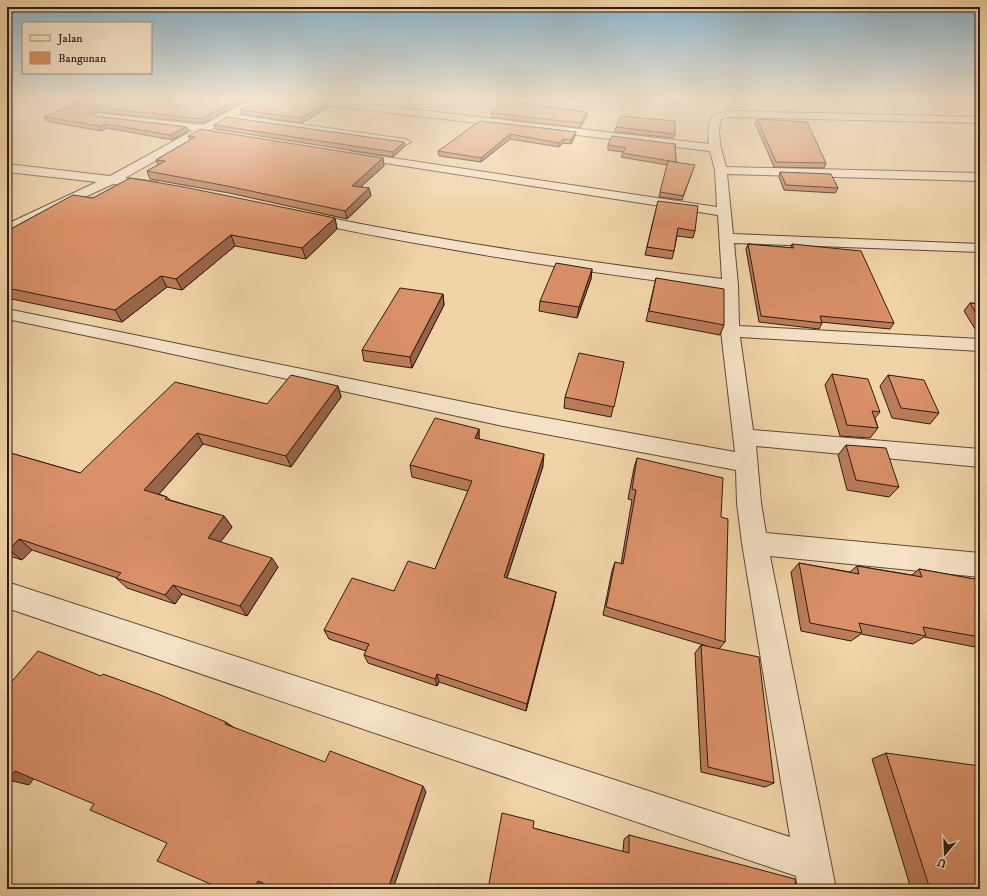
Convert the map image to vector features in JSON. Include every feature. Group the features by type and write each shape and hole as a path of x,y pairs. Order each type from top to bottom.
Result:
{"street":[{"path":"7,229 112,180 180,141"},
{"path":"397,141 405,142"},
{"path":"592,141 718,159 980,177"},
{"path":"7,595 815,876 749,503 747,463 730,331 728,238 716,141"},
{"path":"342,153 724,212"},
{"path":"7,168 112,180 165,188"},
{"path":"294,214 436,243 518,257 730,286"},
{"path":"728,238 980,248"},
{"path":"7,314 135,339 502,418 747,463"},
{"path":"730,331 980,345"},
{"path":"743,436 980,458"},
{"path":"755,543 980,565"}],"building":[{"path":"189,141 275,141 383,158 352,186 369,188 345,211 147,171 165,161 156,160"},
{"path":"319,141 404,142 393,152"},
{"path":"452,141 502,141 481,158 438,151"},
{"path":"547,141 561,141 559,143"},
{"path":"610,141 650,141 675,144 676,162 622,153 626,148 608,145"},
{"path":"767,141 816,141 826,163 776,162"},
{"path":"668,161 695,165 683,196 660,192"},
{"path":"780,172 831,174 838,188 786,185"},
{"path":"130,178 184,187 335,218 302,248 231,235 176,279 161,276 115,310 7,288 7,231 73,195 93,198"},
{"path":"658,201 698,206 695,231 678,228 674,251 647,247"},
{"path":"748,244 794,248 792,244 861,251 894,323 820,316 822,323 761,316"},
{"path":"556,263 592,269 579,307 540,301"},
{"path":"656,278 724,289 724,325 649,311"},
{"path":"400,288 443,294 410,357 362,350"},
{"path":"970,303 980,304 980,320"},
{"path":"579,353 624,362 614,407 565,397"},
{"path":"832,374 868,379 880,412 872,411 878,428 847,425"},
{"path":"291,375 338,386 286,456 197,433 144,490 167,497 165,499 224,516 208,538 272,558 240,606 173,585 165,595 116,578 121,573 19,539 9,550 7,549 7,452 80,473 175,382 267,404"},
{"path":"888,375 924,380 939,413 901,408"},
{"path":"435,418 479,429 475,438 544,454 504,577 556,592 527,704 437,674 435,679 364,655 369,644 324,630 352,578 394,591 408,561 435,569 472,481 410,465"},
{"path":"846,445 886,448 899,487 856,480"},
{"path":"637,458 723,478 721,517 728,519 725,642 606,607 615,562 623,564 636,490 632,489"},
{"path":"799,563 859,574 857,566 922,577 919,569 980,580 980,637 923,627 926,636 859,623 862,633 810,623"},
{"path":"701,645 759,657 774,783 708,767"},
{"path":"38,651 101,676 103,674 158,694 226,722 225,724 325,762 330,751 423,786 388,889 275,889 258,881 254,889 222,889 157,861 167,843 90,810 94,804 15,771 8,780 7,687"},
{"path":"886,753 980,766 980,889 930,889"},
{"path":"502,813 534,821 533,828 629,853 629,835 795,879 796,889 488,889"}]}
